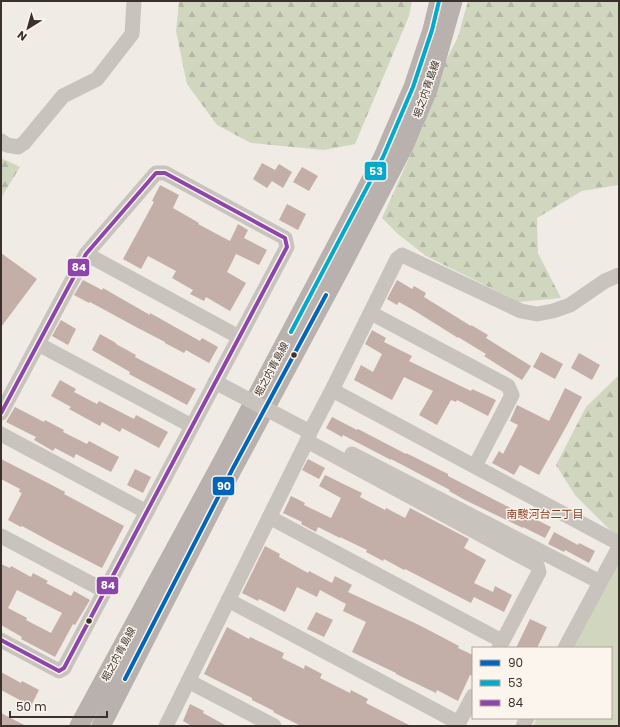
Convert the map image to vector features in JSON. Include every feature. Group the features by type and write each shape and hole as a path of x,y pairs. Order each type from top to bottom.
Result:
{"main road":[{"name":"堀之内青島線","path":"79,726 221,464 383,157 413,87 432,30 439,1"},
{"name":"堀之内青島線","path":"101,726 236,464 405,144 428,90 453,1"}],"street":[{"path":"1,141 18,147 24,143 63,96 97,79 132,34 134,1"},
{"path":"1,413 86,254 156,173 164,173 178,180 285,238 287,247 64,668 58,671 1,640"},
{"path":"86,254 239,337"},
{"path":"166,726 308,436 397,259 402,255 521,311 537,314 553,312 570,305 604,281 619,275"},
{"path":"371,313 508,386 512,395 475,466"},
{"path":"38,344 192,426"},
{"path":"216,382 308,436 537,565 539,572 501,645 269,517"},
{"path":"332,390 618,542 618,549 566,647"},
{"path":"1,434 147,512"},
{"path":"308,436 600,582"},
{"path":"1,536 105,591"},
{"path":"228,600 458,724 472,698"},
{"path":"188,681 274,726"}],"green space":[{"path":"179,1 412,1 409,16 355,144 324,150 251,143 217,125 187,84 176,31"},
{"path":"468,1 619,1 619,185 582,191 537,218 538,253 561,298 519,302 426,256 398,234 382,218 423,127 439,74 458,37"},
{"path":"1,158 20,167 1,198"},
{"path":"619,375 619,539 575,495 556,465 586,407"},
{"path":"619,559 619,726 533,726 536,719 612,719 612,647 573,647"}],"building":[{"path":"262,163 275,170 279,164 292,172 283,188 272,181 267,188 253,179"},
{"path":"302,167 318,176 309,191 293,182"},
{"path":"160,185 179,195 173,208 199,223 198,224 230,241 238,224 248,230 244,238 267,250 259,265 236,254 227,272 246,283 230,311 206,297 204,301 190,294 193,290 172,278 176,271 148,256 141,269 123,259 154,202 152,201"},
{"path":"287,204 306,214 298,230 279,220"},
{"path":"1,253 37,279 1,327"},
{"path":"83,280 102,290 103,288 200,341 202,338 218,347 209,363 186,350 184,353 90,302 89,303 74,295"},
{"path":"397,280 412,289 414,286 426,293 424,297 488,335 486,338 531,366 522,380 484,356 486,354 415,311 399,302 397,305 387,299"},
{"path":"61,320 76,329 68,345 52,336"},
{"path":"372,330 386,338 384,342 412,356 409,361 471,391 472,389 496,400 488,416 457,400 456,402 451,400 437,425 419,415 433,391 404,377 392,400 354,380 361,365 373,372 382,354 365,344"},
{"path":"100,334 136,355 135,357 196,389 187,405 129,374 130,372 92,350"},
{"path":"541,352 563,364 555,379 533,367"},
{"path":"579,353 600,365 592,380 571,368"},
{"path":"60,380 76,389 74,392 97,404 99,401 134,419 136,415 168,432 159,448 122,428 120,432 102,422 100,426 69,409 71,407 51,396"},
{"path":"565,388 582,397 539,475 520,465 514,475 492,463 499,451 503,454 518,425 510,421 517,405 549,421"},
{"path":"15,407 44,422 45,420 64,430 63,432 87,444 89,441 119,457 111,472 76,454 74,458 55,448 53,451 34,440 36,437 6,422"},
{"path":"332,417 448,474 448,476 534,520 535,519 551,527 545,538 465,500 449,491 450,490 391,459 343,435 342,437 326,428"},
{"path":"1,459 65,492 64,494 124,526 102,568 8,520 22,493 19,492 20,489 1,479"},
{"path":"308,459 325,468 319,479 302,470"},
{"path":"135,469 151,477 143,493 127,485"},
{"path":"325,475 362,493 360,497 385,510 386,508 405,518 410,508 469,539 464,548 486,560 474,583 493,592 495,586 512,595 504,612 474,597 471,603 405,569 404,570 384,559 383,561 366,552 367,550 340,537 318,527 316,532 301,524 302,522 283,513 291,496 305,503 304,505 331,518 341,498 319,486"},
{"path":"554,532 578,545 579,543 595,551 589,563 565,550 564,552 548,544"},
{"path":"265,546 280,554 279,557 308,573 309,571 332,583 335,576 352,585 348,592 419,625 459,646 458,648 472,655 472,676 470,675 458,701 437,690 436,693 352,652 366,622 343,611 346,604 320,590 317,597 297,587 285,612 259,599 258,601 242,593"},
{"path":"1,564 10,568 11,566 31,577 33,573 48,581 46,583 71,596 74,591 90,600 75,625 73,624 55,657 21,639 22,637 1,625","holes":["17,590 62,613 51,633 26,620 27,618 8,608"]},
{"path":"316,612 333,620 324,637 307,629"},
{"path":"530,619 547,627 537,647 516,647"},
{"path":"227,627 249,639 250,637 284,653 282,658 304,669 305,665 322,674 320,678 350,693 351,690 368,699 366,703 411,726 301,726 273,712 274,711 252,700 252,698 204,674"},
{"path":"1,672 21,683 22,681 39,690 31,706 1,690"},
{"path":"190,704 227,726 192,726 183,721"},
{"path":"1,713 26,726 6,726 1,724"}],"transit line":[{"name":"53","path":"291,332 383,157 413,87 432,30 439,1"},
{"name":"84","path":"1,413 86,254 156,173 165,173 285,238 287,247 64,668 59,671 1,640"},
{"name":"90","path":"125,679 232,470 326,295"}],"district":[{"name":"南駿河台二丁目","path":"545,514"}]}
